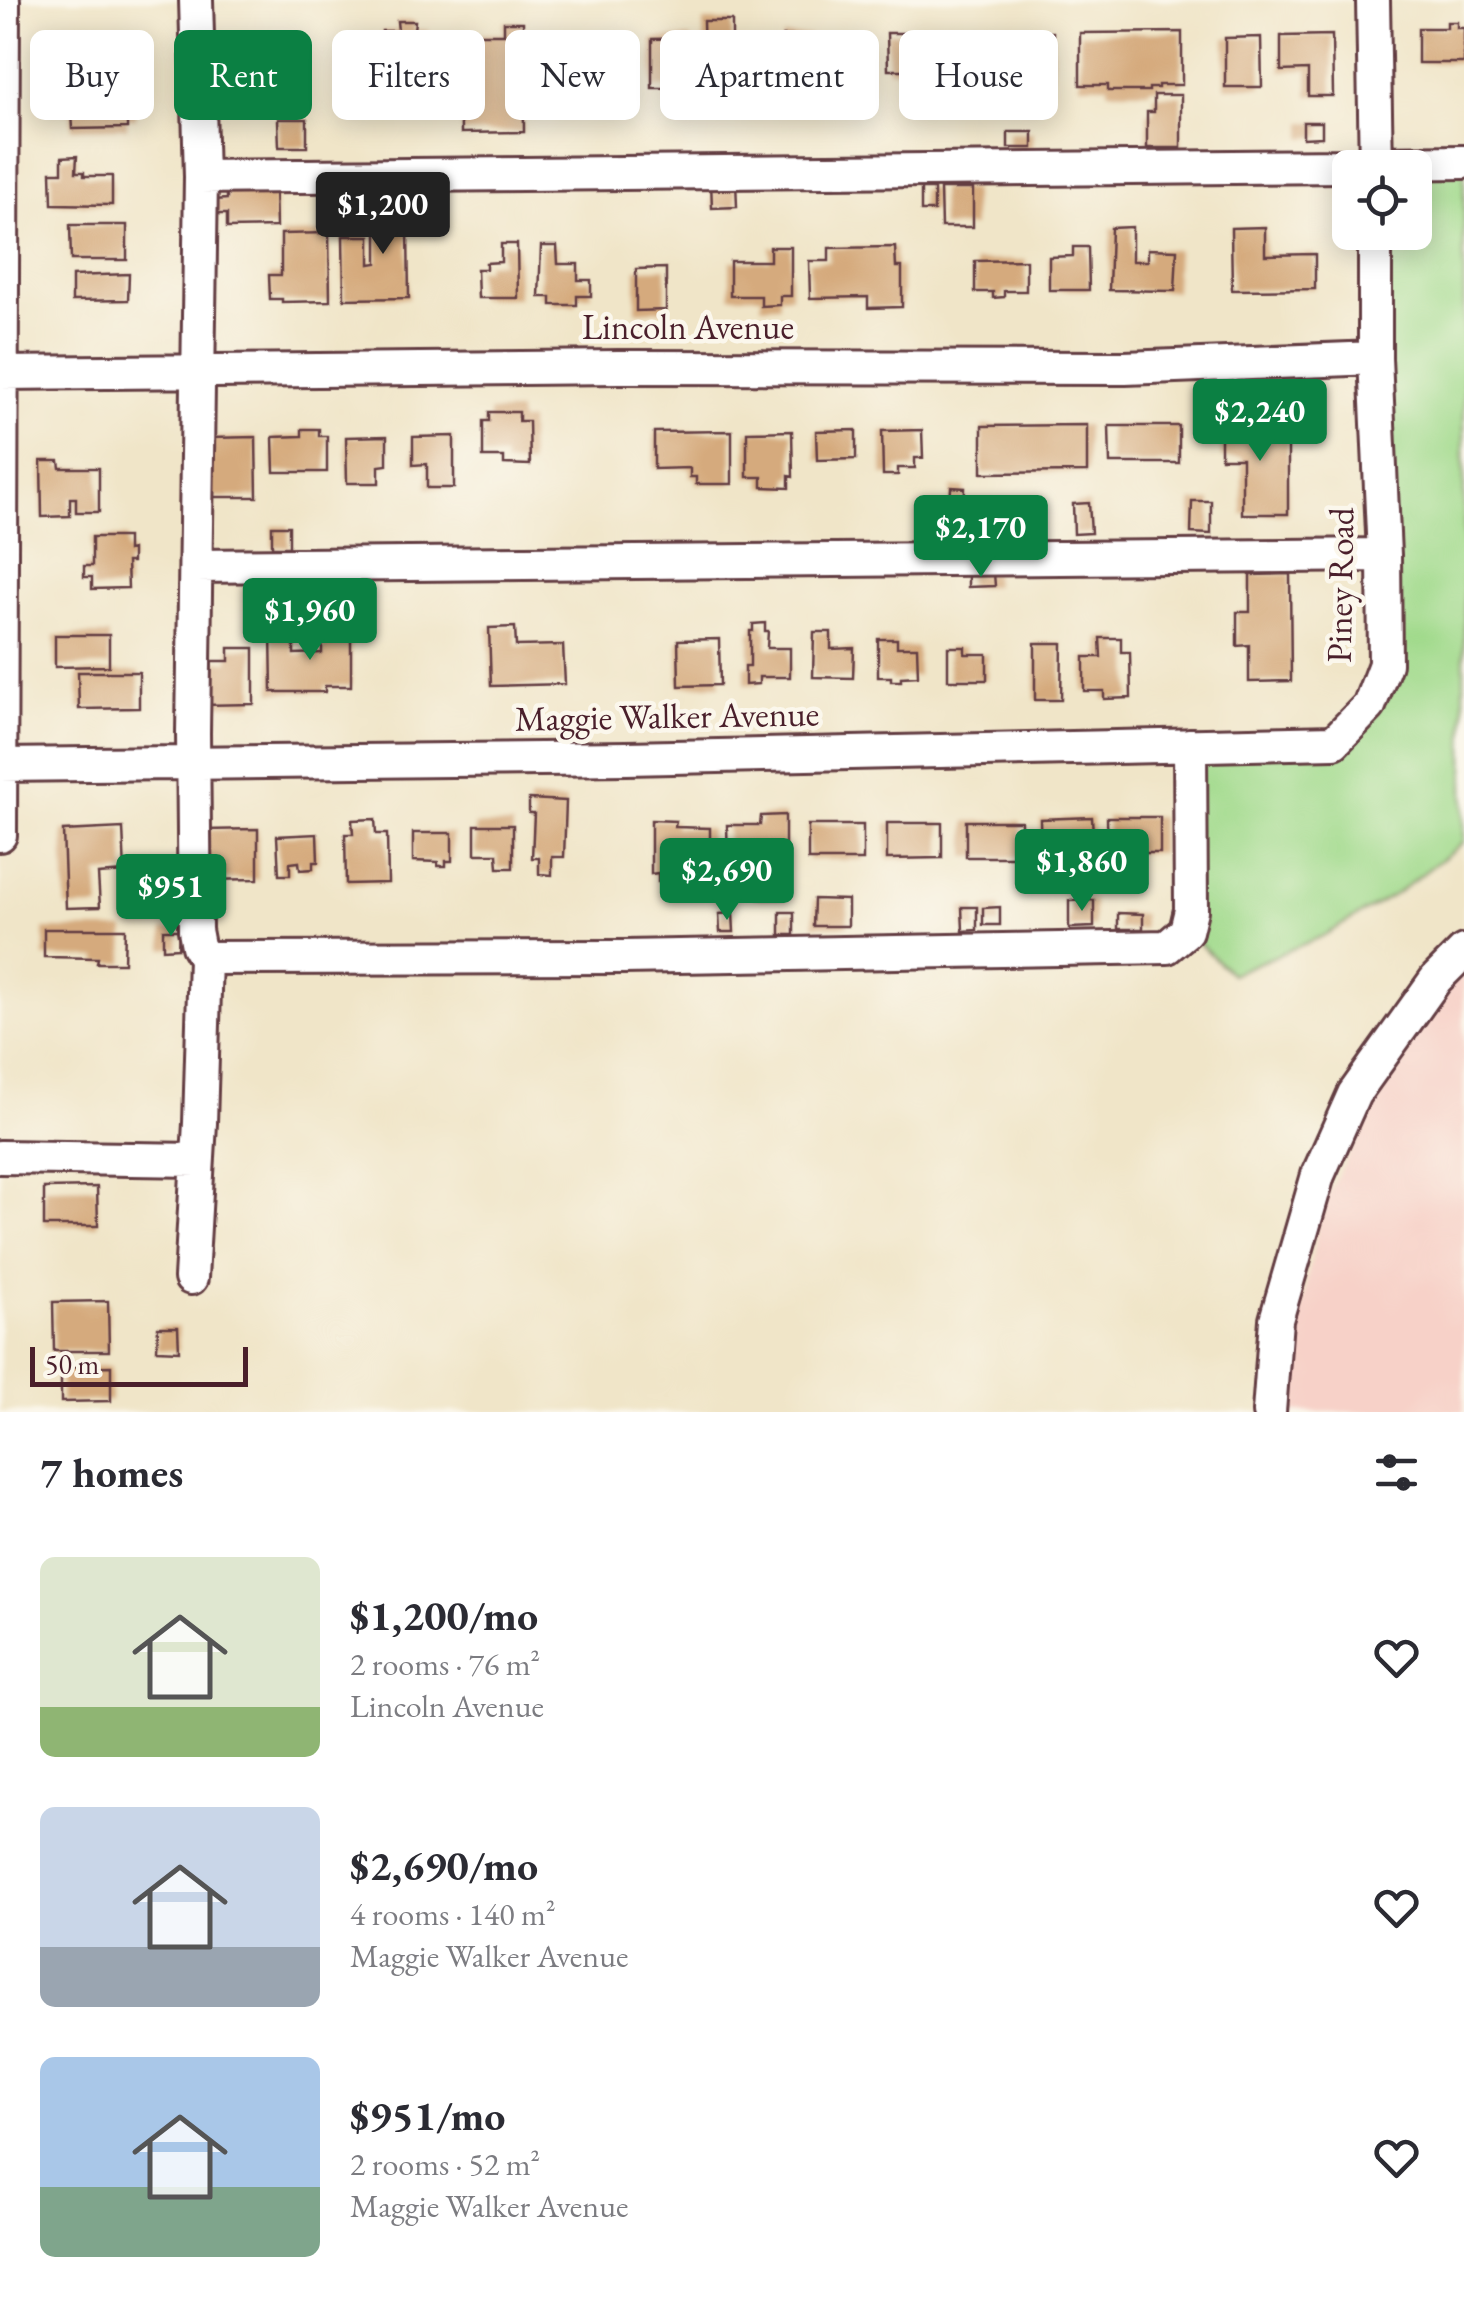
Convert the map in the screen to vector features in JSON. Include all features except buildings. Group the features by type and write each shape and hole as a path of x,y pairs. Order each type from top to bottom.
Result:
{"street":[{"path":"0,836 3,0"},
{"path":"191,1278 205,958 194,930 196,371 201,177 196,0"},
{"path":"1373,0 1376,150"},
{"path":"1432,163 1464,162"},
{"path":"201,177 1332,166"},
{"name":"Piney Road","path":"1334,742 1369,706 1386,664 1375,250"},
{"name":"Lincoln Avenue","path":"1,373 600,367 1125,368 1375,358"},
{"path":"197,566 1384,554"},
{"name":"Maggie Walker Avenue","path":"1,765 627,758 1334,742"},
{"path":"205,958 624,958 1167,947 1186,931 1192,910 1190,745"},
{"path":"1268,1412 1276,1320 1318,1175 1354,1094 1436,979 1464,951"},
{"path":"0,1158 197,1160"}],"shaded area":[{"path":"1464,962 1464,1412 1281,1412 1322,1205 1438,991"}],"green space":[{"path":"1464,162 1464,842 1397,893 1321,937 1231,974 1186,931 1190,745 1334,742 1369,706 1375,250 1432,250 1432,166"}]}
